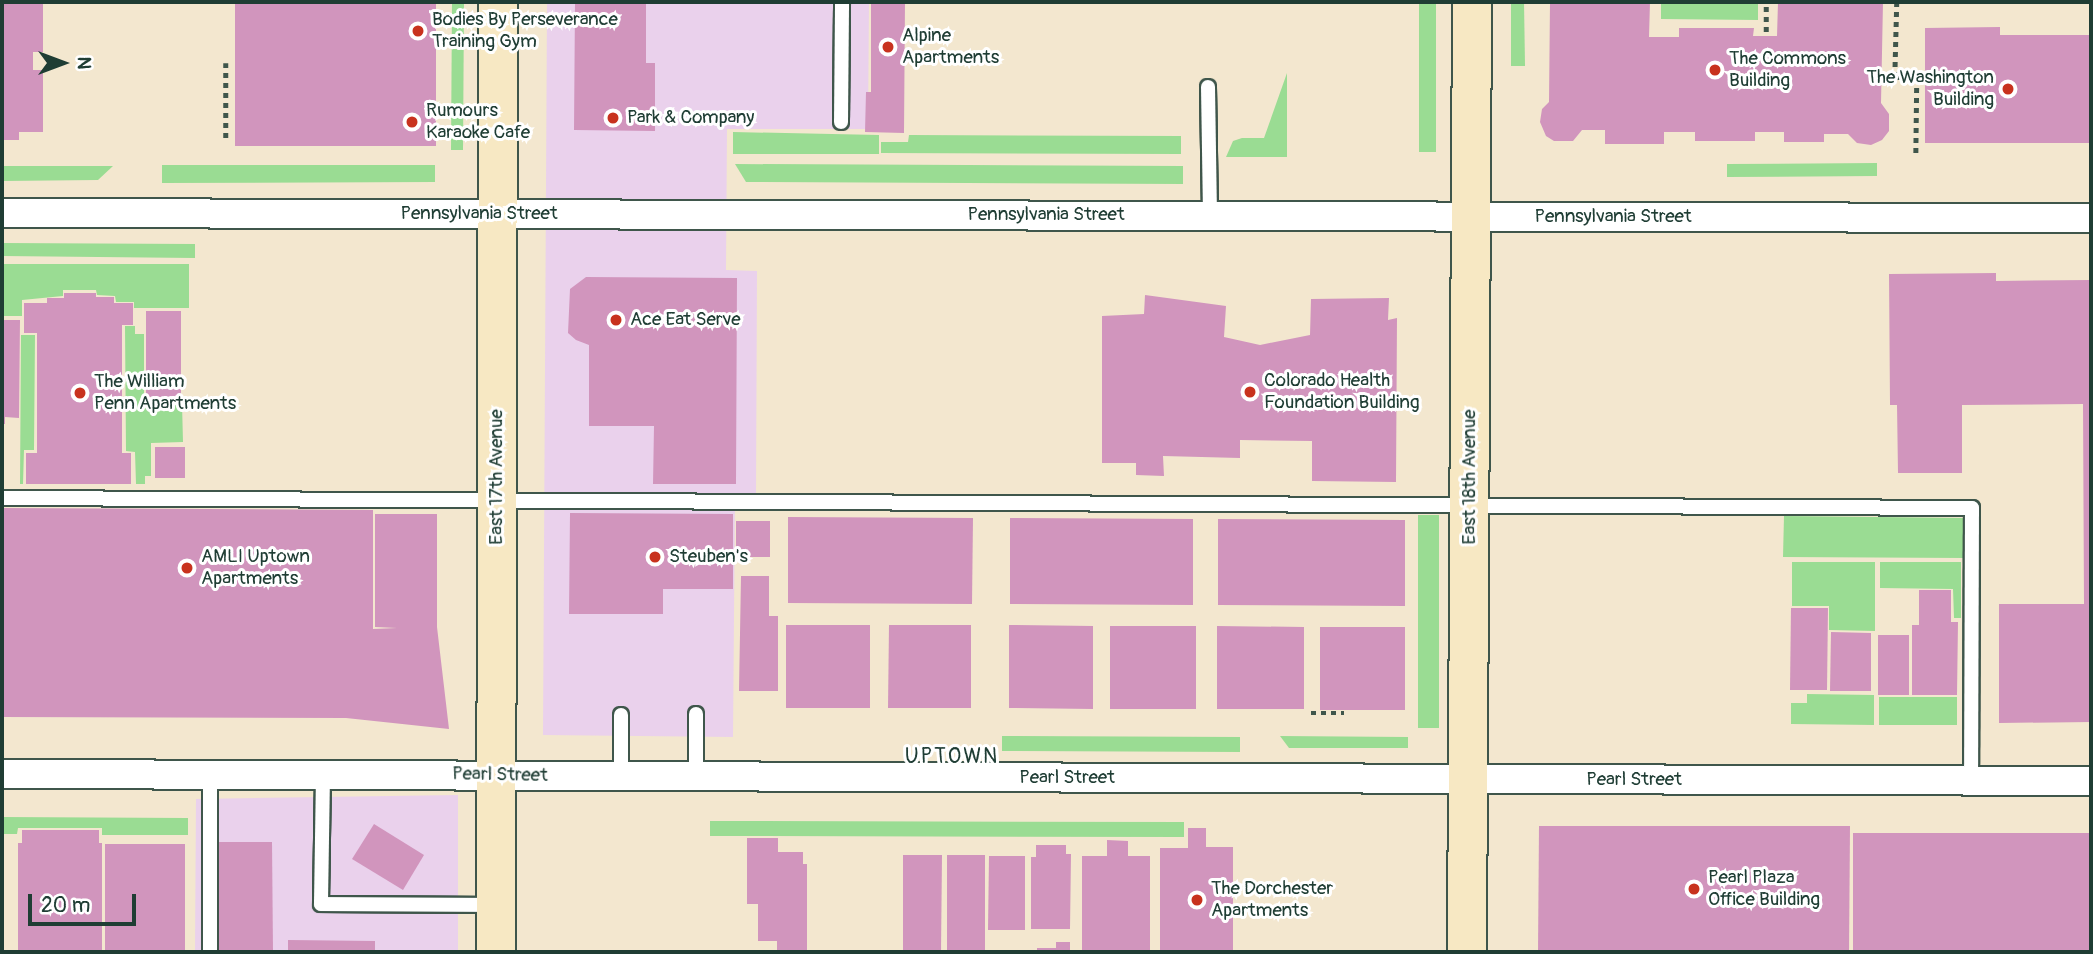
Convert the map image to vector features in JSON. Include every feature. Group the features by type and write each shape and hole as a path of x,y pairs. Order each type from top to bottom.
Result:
{"main road":[{"name":"East 17th Avenue","path":"496,952 498,2"},
{"name":"East 18th Avenue","path":"1467,952 1472,2"}],"street":[{"name":"Pennsylvania Street","path":"2,213 2091,218"},
{"name":"Pearl Street","path":"2,774 2091,781"}],"lane":[{"path":"841,122 842,2"},
{"path":"1208,87 1210,216"},
{"path":"2,498 1972,508 1971,781"},
{"path":"696,714 696,777"},
{"path":"621,715 621,777"},
{"path":"210,775 210,952"},
{"path":"323,775 321,904 496,905"}],"path":[{"path":"1766,2 1766,32"},
{"path":"1897,2 1895,78 1917,78 1916,156"},
{"path":"226,63 226,141"},
{"path":"1311,713 1345,713"}],"shaded area":[{"path":"547,2 869,2 868,129 727,129 726,270 757,271 756,496 735,497 733,737 543,735"},
{"path":"458,795 458,952 195,952 196,799"}],"green space":[{"path":"452,2 464,2 463,150 451,150"},
{"path":"1419,2 1436,2 1436,152 1419,152"},
{"path":"1511,2 1524,2 1525,66 1511,66"},
{"path":"1661,2 1758,2 1758,20 1661,19"},
{"path":"1287,73 1287,157 1226,157 1233,141 1242,138 1264,138"},
{"path":"733,132 879,135 879,154 733,154"},
{"path":"909,135 1181,136 1181,154 881,153 881,142 908,142"},
{"path":"1877,163 1877,176 1727,177 1727,164"},
{"path":"735,164 1183,166 1183,184 746,182"},
{"path":"162,165 435,165 435,182 162,183"},
{"path":"2,166 113,166 98,180 2,181"},
{"path":"2,243 195,244 195,258 2,256"},
{"path":"2,264 189,264 189,308 134,308 134,302 116,302 115,296 97,295 96,290 63,290 63,296 22,300 22,316 2,316"},
{"path":"125,326 135,326 135,334 144,334 144,403 182,403 183,442 151,443 151,476 145,476 145,484 136,484 135,452 126,451"},
{"path":"21,335 35,335 34,450 24,450 23,484 20,484"},
{"path":"1418,515 1439,515 1439,728 1418,728"},
{"path":"1784,516 1966,518 1965,558 1783,557"},
{"path":"1792,562 1875,562 1875,631 1829,630 1829,606 1792,606"},
{"path":"1880,562 1961,562 1961,618 1954,618 1953,589 1880,588"},
{"path":"1807,694 1874,695 1874,725 1791,724 1791,703 1807,703"},
{"path":"1879,697 1957,697 1957,725 1879,725"},
{"path":"1002,736 1240,737 1240,752 1002,751"},
{"path":"1280,736 1408,737 1408,748 1289,748"},
{"path":"2,817 188,818 188,835 102,835 102,828 18,828 17,834 2,834"},
{"path":"710,821 1184,822 1184,837 710,836"}],"building":[{"path":"2,2 43,2 43,52 33,52 33,70 43,70 43,132 19,132 19,140 2,140"},
{"path":"235,2 436,2 436,146 235,146"},
{"path":"575,2 646,2 646,63 655,63 655,131 574,130"},
{"name":"Alpine Apartments","path":"871,2 905,2 904,133 865,132 866,92 871,92"},
{"name":"The Commons Building","path":"1550,2 1650,2 1649,37 1679,37 1679,28 1754,28 1753,36 1777,36 1778,2 1883,2 1881,103 1889,114 1889,131 1882,140 1871,145 1857,143 1848,134 1824,134 1824,142 1784,142 1784,132 1755,132 1755,141 1695,141 1695,132 1664,132 1664,144 1605,144 1605,130 1582,130 1573,141 1554,141 1546,136 1540,122 1542,109 1549,102"},
{"name":"The Washington Building","path":"2000,27 2000,35 2091,35 2091,143 1925,143 1925,28"},
{"path":"1996,273 1996,281 2091,280 2091,722 1999,723 1999,604 2084,604 2083,404 1962,405 1962,473 1898,473 1897,405 1890,405 1889,274"},
{"path":"586,277 737,278 736,484 653,484 654,426 589,426 589,345 576,340 568,333 570,289"},
{"name":"The William Penn Apartments","path":"64,293 96,293 96,297 114,297 114,303 133,303 133,325 122,325 122,453 131,453 131,484 26,484 26,453 37,453 37,333 24,333 24,303 47,303 47,298 64,298"},
{"name":"Colorado Health Foundation Building","path":"1145,295 1226,306 1224,337 1260,345 1310,335 1311,299 1389,298 1388,320 1397,318 1396,482 1312,481 1312,441 1240,440 1240,458 1163,456 1164,476 1136,475 1136,463 1102,463 1102,316 1144,314"},
{"path":"146,311 181,311 181,397 146,397"},
{"path":"2,320 20,320 19,418 5,417 5,424 2,424"},
{"path":"155,447 185,447 185,478 155,478"},
{"name":"AMLI Uptown Apartments","path":"2,508 373,510 373,629 397,628 375,627 375,514 437,514 437,627 449,729 346,718 2,717"},
{"path":"570,513 733,514 733,589 663,589 663,614 569,614"},
{"path":"788,517 973,518 972,604 788,603"},
{"path":"1010,518 1193,519 1193,605 1010,604"},
{"path":"1218,519 1405,520 1405,606 1218,605"},
{"path":"736,521 770,521 770,557 736,557"},
{"path":"741,576 769,576 769,616 778,616 778,691 739,691"},
{"path":"1919,590 1951,590 1951,622 1958,622 1957,695 1912,695 1912,625 1919,625"},
{"path":"1791,608 1828,608 1827,690 1790,690"},
{"path":"786,625 870,625 870,708 786,708"},
{"path":"889,625 971,625 971,708 888,708"},
{"path":"1009,625 1093,626 1093,709 1009,708"},
{"path":"1110,626 1196,626 1196,709 1110,709"},
{"path":"1217,626 1304,627 1304,709 1217,709"},
{"path":"1320,627 1405,627 1405,710 1320,710"},
{"path":"1831,632 1871,633 1871,691 1830,691"},
{"path":"1878,635 1909,635 1909,695 1878,695"},
{"path":"374,824 424,855 403,890 352,859"},
{"name":"Pearl Plaza Office Building","path":"1539,826 1850,826 1849,952 1538,952"},
{"name":"The Dorchester Apartments","path":"1188,828 1206,828 1206,847 1233,847 1233,952 1160,952 1160,848 1188,848"},
{"path":"22,830 99,830 99,843 102,843 102,952 18,952 18,843 22,843"},
{"path":"1853,833 2091,833 2091,952 1853,952"},
{"path":"747,838 778,838 778,852 803,852 803,864 807,864 807,952 777,952 777,941 758,941 758,904 747,904"},
{"path":"1107,840 1128,841 1128,856 1150,856 1150,951 1082,951 1082,856 1107,856"},
{"path":"219,842 272,842 273,952 219,952"},
{"path":"105,844 185,844 185,952 105,952"},
{"path":"1036,845 1066,845 1066,854 1071,854 1070,929 1031,929 1031,857 1036,857"},
{"path":"903,855 942,855 941,952 903,952"},
{"path":"947,855 985,855 985,952 947,952"},
{"path":"989,856 1025,856 1025,930 988,930"},
{"path":"288,940 375,941 375,952 288,952"},
{"path":"1056,942 1070,942 1070,952 1037,952 1037,948 1056,948"}],"place":[{"name":"Bodies By Perseverance Training Gym","path":"418,31"},
{"name":"Alpine Apartments","path":"888,47"},
{"name":"The Commons Building","path":"1715,70"},
{"name":"The Washington Building","path":"2008,89"},
{"name":"Park & Company","path":"613,118"},
{"name":"Rumours Karaoke Cafe","path":"412,122"},
{"name":"Ace Eat Serve","path":"616,320"},
{"name":"Colorado Health Foundation Building","path":"1250,392"},
{"name":"The William Penn Apartments","path":"80,393"},
{"name":"Steuben's","path":"655,557"},
{"name":"AMLI Uptown Apartments","path":"187,568"},
{"name":"Pearl Plaza Office Building","path":"1694,889"},
{"name":"The Dorchester Apartments","path":"1197,900"}],"district":[{"name":"UPTOWN","path":"952,757"}]}
